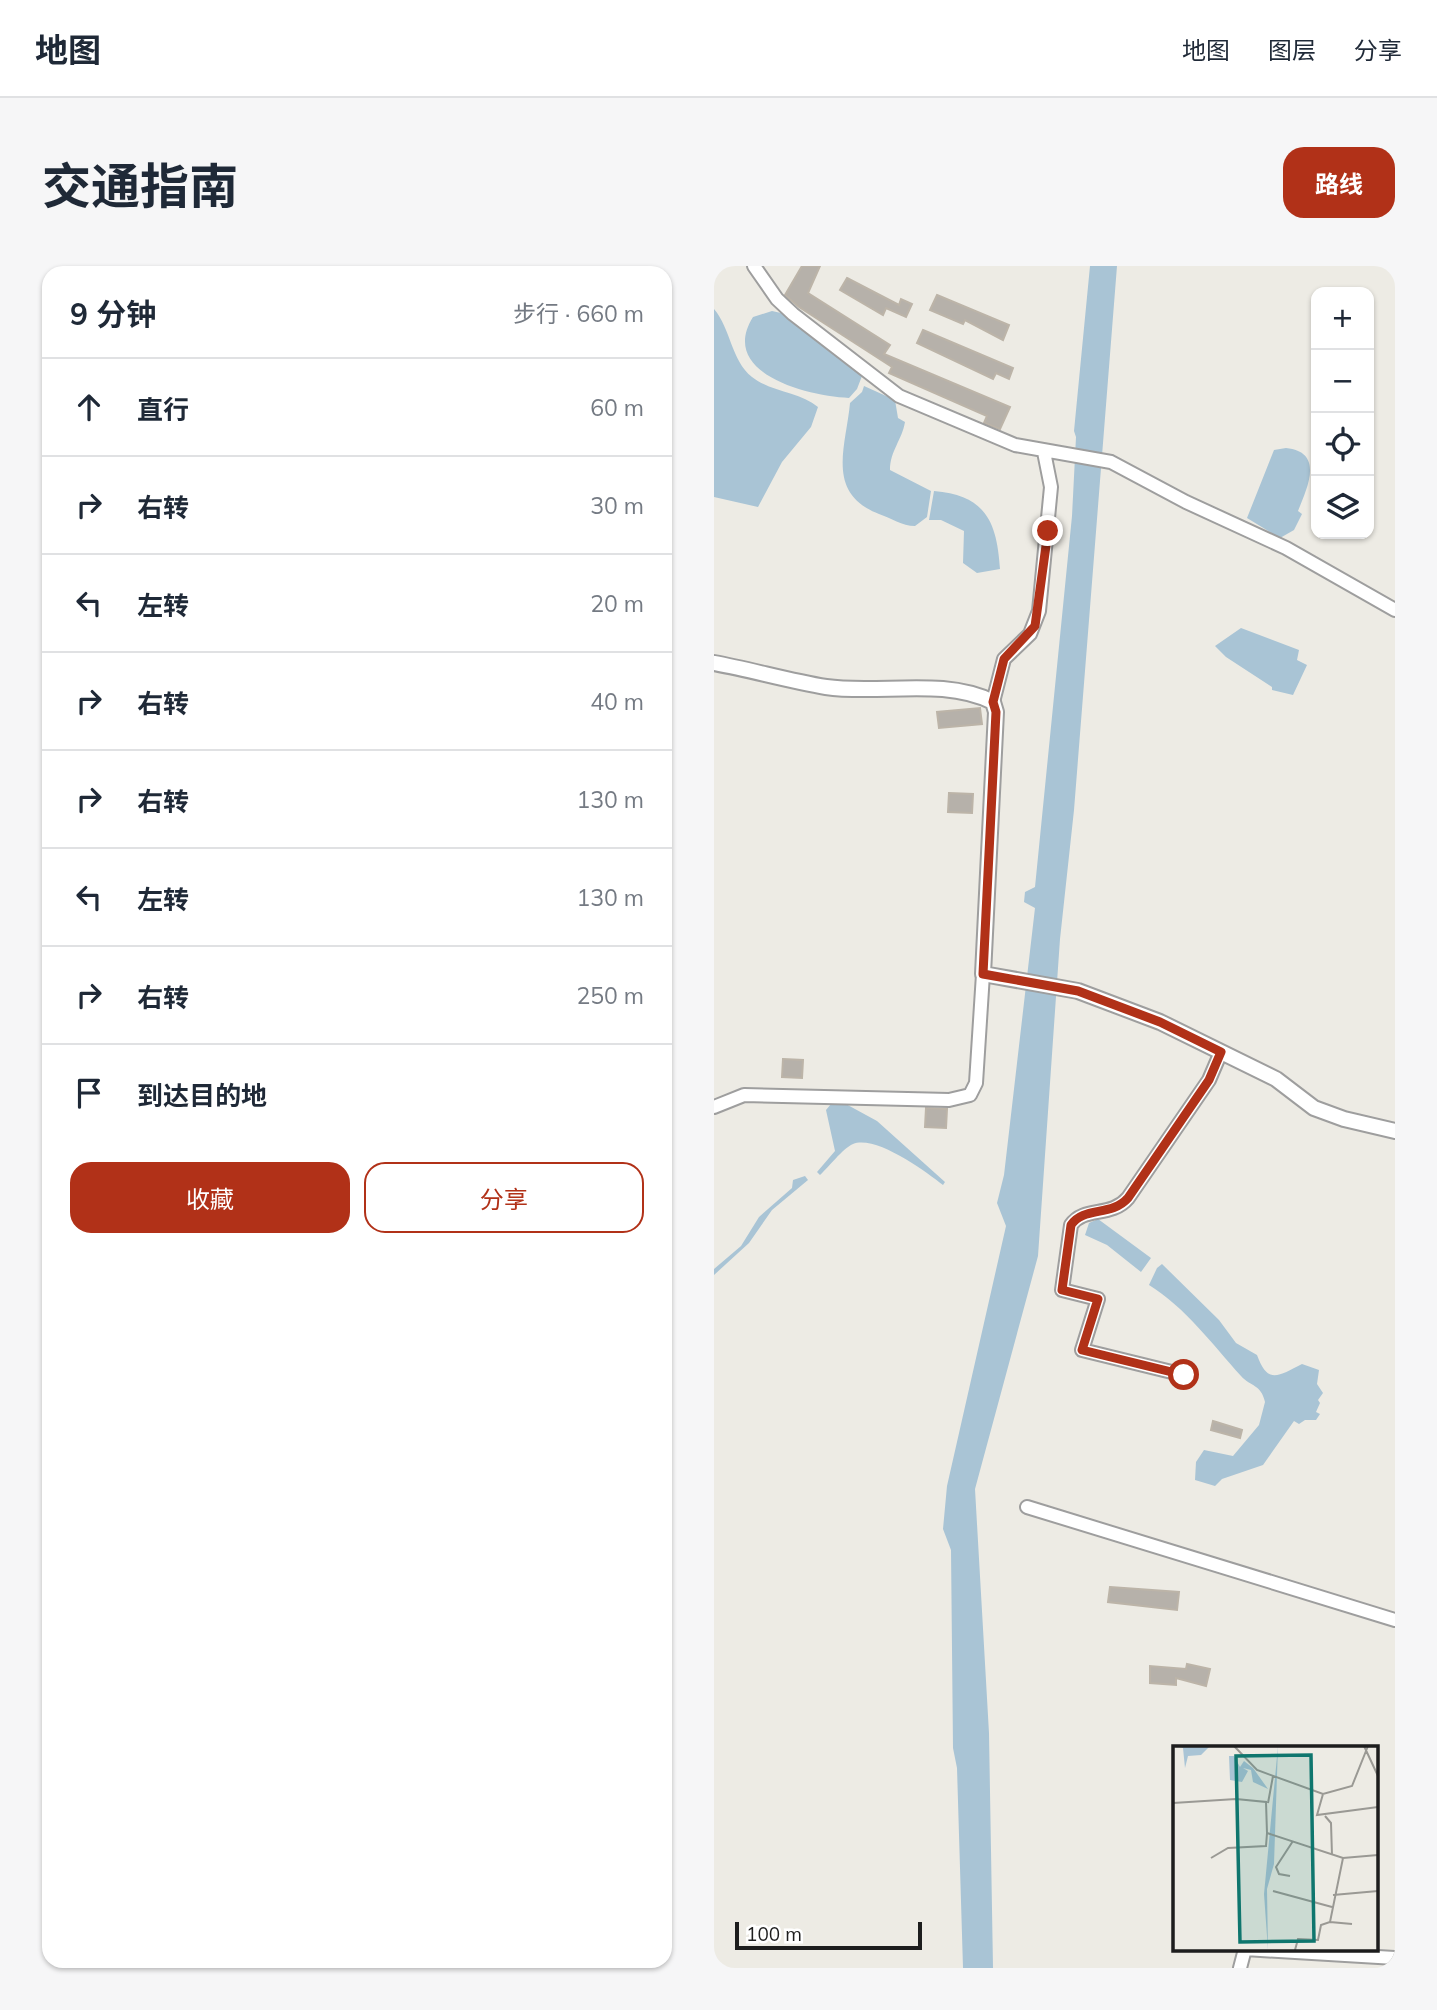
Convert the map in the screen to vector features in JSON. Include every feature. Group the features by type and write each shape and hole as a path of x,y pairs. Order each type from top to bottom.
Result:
{"street":[{"path":"754,266 785,307 899,396 1015,445 1111,462 1186,502 1286,548 1395,610"},
{"path":"714,1107 744,1095 949,1100 970,1095 976,1083 983,974 996,712 993,702 1004,659 1030,634 1039,611 1051,487 1051,453"},
{"path":"714,663 827,687 927,689 979,695 993,702"},
{"path":"983,974 1078,991 1160,1022 1276,1079 1314,1108 1344,1119 1395,1131"},
{"path":"1184,1375 1082,1350 1098,1299 1062,1290 1071,1225 1082,1215 1119,1208 1128,1198 1209,1080 1221,1052"},
{"path":"1027,1507 1395,1620"},
{"path":"1240,1968 1244,1951"},
{"path":"1278,1951 1395,1958"}],"water":[{"path":"1090,266 1117,266 1074,810 1060,939 1038,1256 975,1489 989,1733 993,1968 963,1968 957,1768 953,1748 951,1550 943,1529 947,1486 1006,1226 997,1203 1004,1175 1035,908 1024,902 1025,892 1035,887 1072,516 1076,437 1074,431"},
{"path":"714,309 740,362 752,377 818,407 811,427 782,462 758,507 714,497"},
{"path":"772,311 781,313 862,376 857,389 849,398 790,386 757,367 747,353 745,336 753,317"},
{"path":"864,386 895,400 898,418 905,422 890,470 931,491 927,517 915,526 897,522 862,505 851,494 845,481 843,452 850,403 862,392"},
{"path":"1286,448 1306,456 1310,472 1298,511 1302,514 1294,530 1280,538 1247,518 1274,450"},
{"path":"934,491 966,499 986,515 996,538 1000,569 977,573 963,563 964,531 941,520 929,520"},
{"path":"1241,628 1299,650 1297,660 1307,665 1293,695 1272,690 1272,687 1226,657 1215,646"},
{"path":"844,1103 877,1121 945,1182 943,1185 887,1149 863,1143 849,1146 820,1175 817,1172 835,1151 826,1110 831,1104"},
{"path":"805,1176 808,1180 772,1210 749,1243 714,1275 714,1269 741,1246 759,1217 792,1188 793,1180"},
{"path":"1098,1219 1151,1258 1141,1272 1107,1245 1085,1235 1089,1223"},
{"path":"1162,1264 1219,1320 1236,1343 1257,1355 1265,1371 1275,1375 1302,1364 1319,1370 1317,1384 1323,1393 1318,1400 1320,1403 1316,1412 1320,1414 1316,1420 1305,1420 1299,1424 1294,1421 1263,1465 1222,1479 1215,1486 1195,1480 1196,1462 1204,1450 1233,1456 1259,1425 1265,1402 1258,1389 1241,1376 1187,1315 1149,1285 1157,1268"}],"building":[{"path":"802,266 820,266 808,293 890,345 884,354 1010,407 1000,429 984,423 987,416 889,373 892,367 799,307 785,295"},
{"path":"847,278 899,305 901,299 912,304 906,317 886,308 883,315 840,290"},
{"path":"937,295 1009,325 1003,340 965,320 963,324 930,310"},
{"path":"923,330 1013,368 1009,379 996,373 993,379 917,343"},
{"path":"980,708 982,724 939,728 937,712"},
{"path":"949,793 973,794 972,813 948,812"},
{"path":"783,1059 803,1060 802,1078 782,1077"},
{"path":"926,1108 947,1109 946,1128 925,1127"},
{"path":"1213,1421 1242,1430 1240,1438 1211,1430"},
{"path":"1110,1587 1179,1592 1177,1610 1108,1602"},
{"path":"1187,1664 1210,1669 1206,1686 1176,1678 1176,1685 1150,1683 1150,1666 1186,1669"}],"route":[{"path":"1048,531 1044,576 1035,626 1004,659 993,702 996,712 983,974 1078,991 1160,1022 1221,1052 1209,1080 1128,1198 1119,1208 1074,1219 1062,1290 1098,1299 1082,1350 1184,1375"}]}
